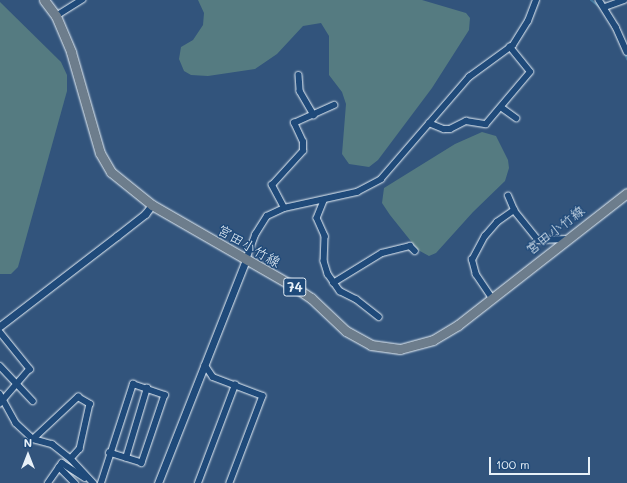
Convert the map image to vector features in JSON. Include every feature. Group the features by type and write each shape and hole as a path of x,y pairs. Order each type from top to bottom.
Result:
{"main road":[{"name":"宮田小竹線","path":"44,0 56,16 72,52 105,164 121,182 152,205 311,298 359,340 388,349 416,346 433,340 458,325 491,297 627,193"}],"street":[{"path":"56,16 82,0"},
{"path":"158,483 261,223 267,216 284,208 324,201 357,192 381,179 474,72 510,47 521,35 536,0"},
{"path":"599,0 605,7 627,52"},
{"path":"605,7 624,0"},
{"path":"429,123 444,129 450,129 466,121 482,125 501,107 530,72 510,47"},
{"path":"299,75 300,91 314,115"},
{"path":"284,208 272,185 303,151 302,142 294,123 334,106"},
{"path":"501,107 516,118"},
{"path":"508,196 514,210 538,240 567,239"},
{"path":"324,201 317,218 325,236 324,261 333,283 340,291 356,299 379,317"},
{"path":"0,326 140,218 152,205"},
{"path":"491,297 476,275 472,260 485,236 497,222 514,210"},
{"path":"333,283 382,253 410,246 415,251"},
{"path":"0,332 30,369 18,384 2,396 0,404"},
{"path":"205,365 213,377 263,396 230,483"},
{"path":"0,366 33,401"},
{"path":"101,483 110,453 133,384 165,395 142,463 110,453"},
{"path":"198,483 235,385"},
{"path":"126,458 147,388"},
{"path":"2,396 16,423 33,439 52,444 71,458 91,482"},
{"path":"33,439 78,397 90,404 80,449 71,458"},
{"path":"48,483 62,463 91,482"},
{"path":"59,467 76,483"}],"green space":[{"path":"198,0 422,0 466,13 470,18 469,30 432,88 378,160 369,167 349,164 342,154 346,104 342,92 329,75 329,36 321,23 303,26 277,54 255,69 208,76 191,75 184,71 179,59 181,47 193,40 203,25 204,13"},
{"path":"0,2 61,62 67,75 67,91 18,267 11,274 0,274"},
{"path":"482,132 496,136 508,160 509,168 505,181 473,212 436,253 429,256 418,250 382,203 384,188 455,144"}],"waterway":[{"path":"591,0 601,8"},
{"path":"624,51 627,59"}]}
